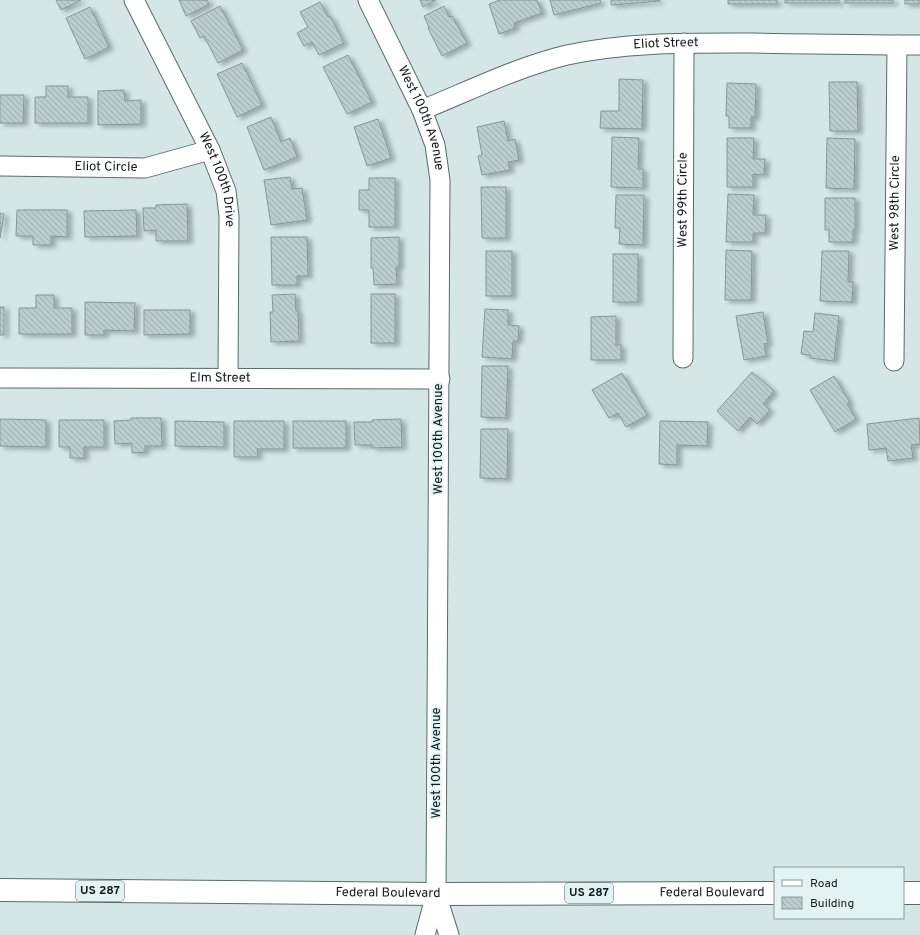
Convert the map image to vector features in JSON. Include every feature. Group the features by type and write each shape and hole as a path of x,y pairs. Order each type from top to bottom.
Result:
{"main road":[{"name":"Federal Boulevard","path":"0,890 436,894 774,893"},
{"path":"904,893 920,893"}],"street":[{"name":"West 100th Drive","path":"134,0 210,150 226,191 229,216 228,378"},
{"name":"West 100th Avenue","path":"368,0 422,110 435,146 440,180 436,894 425,935"},
{"name":"West 99th Circle","path":"684,43 684,358"},
{"name":"Eliot Street","path":"422,110 518,71 565,56 636,44 920,45"},
{"name":"West 98th Circle","path":"894,361 897,45"},
{"name":"Eliot Circle","path":"0,166 145,168 210,150"},
{"name":"Elm Street","path":"0,378 440,379"},
{"name":"West 100th Avenue","path":"436,894 449,935"}],"building":[{"path":"56,0 81,0 61,10"},
{"path":"179,0 207,0 209,4 186,16"},
{"path":"420,0 436,0 423,7"},
{"path":"500,0 537,0 542,13 514,23 515,28 499,34 489,4"},
{"path":"550,0 600,0 601,3 554,15"},
{"path":"611,0 660,0 660,1 611,5"},
{"path":"728,0 777,0 777,4 728,4"},
{"path":"785,0 839,0 839,3 785,3"},
{"path":"845,0 893,0 893,3 845,3"},
{"path":"905,0 919,0 919,4 905,4"},
{"path":"320,2 328,17 330,16 344,43 319,55 312,42 304,46 297,33 308,27 300,12"},
{"path":"220,6 243,50 218,63 204,36 200,38 191,21"},
{"path":"444,6 449,17 452,16 467,43 442,56 428,28 429,27 424,16"},
{"path":"90,7 109,47 85,59 66,18"},
{"path":"348,55 372,102 347,114 323,67"},
{"path":"242,63 262,105 237,117 217,74"},
{"path":"619,79 643,80 642,129 600,128 601,111 619,111"},
{"path":"829,82 857,82 858,131 830,131"},
{"path":"727,83 756,84 755,117 751,117 751,128 729,128 729,116 726,116"},
{"path":"46,86 68,86 68,97 88,97 88,123 35,123 35,97 46,97"},
{"path":"124,90 125,101 141,100 141,124 98,125 98,91"},
{"path":"0,95 24,95 23,123 0,123"},
{"path":"271,117 281,142 290,138 297,157 264,170 247,127"},
{"path":"378,119 391,158 367,166 354,127"},
{"path":"504,121 508,141 515,139 519,160 508,162 510,170 482,175 478,156 482,155 477,127"},
{"path":"612,137 639,138 638,169 643,169 643,188 611,187"},
{"path":"727,138 754,138 753,159 765,159 764,175 753,174 753,187 727,187"},
{"path":"827,138 855,139 854,189 826,188"},
{"path":"290,177 292,189 302,188 307,220 271,225 264,180"},
{"path":"369,178 395,178 395,227 369,227 369,210 359,210 359,190 369,190"},
{"path":"481,187 506,187 506,238 482,238"},
{"path":"728,194 754,195 753,215 766,215 765,233 753,233 753,242 726,242"},
{"path":"616,195 644,195 643,245 619,244 620,228 615,228"},
{"path":"825,198 855,198 855,230 853,230 853,242 829,242 829,230 825,230"},
{"path":"187,204 188,241 156,241 156,230 144,231 143,208 156,208 156,205"},
{"path":"17,210 67,210 67,237 51,236 51,245 33,245 33,236 16,236"},
{"path":"136,210 137,236 85,237 84,211"},
{"path":"0,213 4,214 0,238"},
{"path":"271,237 307,237 308,276 297,276 297,285 272,285"},
{"path":"399,237 399,267 396,267 397,284 374,285 373,268 371,268 371,238"},
{"path":"726,250 752,251 751,300 725,300"},
{"path":"486,251 512,251 512,296 486,296"},
{"path":"822,251 849,251 848,282 853,282 852,302 820,301"},
{"path":"613,254 638,254 638,302 613,302"},
{"path":"295,294 296,311 298,311 299,341 271,342 270,312 273,312 272,295"},
{"path":"371,294 395,294 395,343 371,343"},
{"path":"36,295 54,295 54,308 72,308 72,334 19,334 19,308 36,308"},
{"path":"85,302 135,303 134,331 104,330 104,335 85,335"},
{"path":"0,307 4,307 4,335 0,335"},
{"path":"485,309 508,310 508,325 519,326 518,341 513,341 512,359 482,357"},
{"path":"144,310 190,310 190,334 144,335"},
{"path":"763,312 768,343 764,344 766,356 744,360 736,316"},
{"path":"815,313 839,316 834,361 810,358 810,355 801,354 804,331 813,332"},
{"path":"616,316 616,345 621,345 621,360 591,360 591,317"},
{"path":"482,366 508,366 506,418 481,417"},
{"path":"752,372 774,391 763,404 770,410 757,424 750,417 738,431 717,411"},
{"path":"622,373 647,415 626,427 618,413 609,418 592,390"},
{"path":"834,376 850,403 847,404 856,419 835,432 810,390"},
{"path":"131,418 161,418 162,446 145,446 145,452 132,453 132,443 115,444 114,421 131,420"},
{"path":"919,418 920,444 911,445 913,458 888,461 886,448 869,450 867,424"},
{"path":"0,419 46,420 46,447 0,446"},
{"path":"401,419 402,447 372,448 372,445 355,445 354,422"},
{"path":"59,420 104,420 104,447 84,447 84,458 70,458 70,447 59,447"},
{"path":"175,421 224,422 224,447 175,446"},
{"path":"234,421 284,421 284,449 257,449 258,457 234,457"},
{"path":"293,421 346,421 346,448 293,448"},
{"path":"660,421 708,422 707,446 677,445 677,465 659,464"},
{"path":"481,429 508,429 507,479 480,478"}]}
